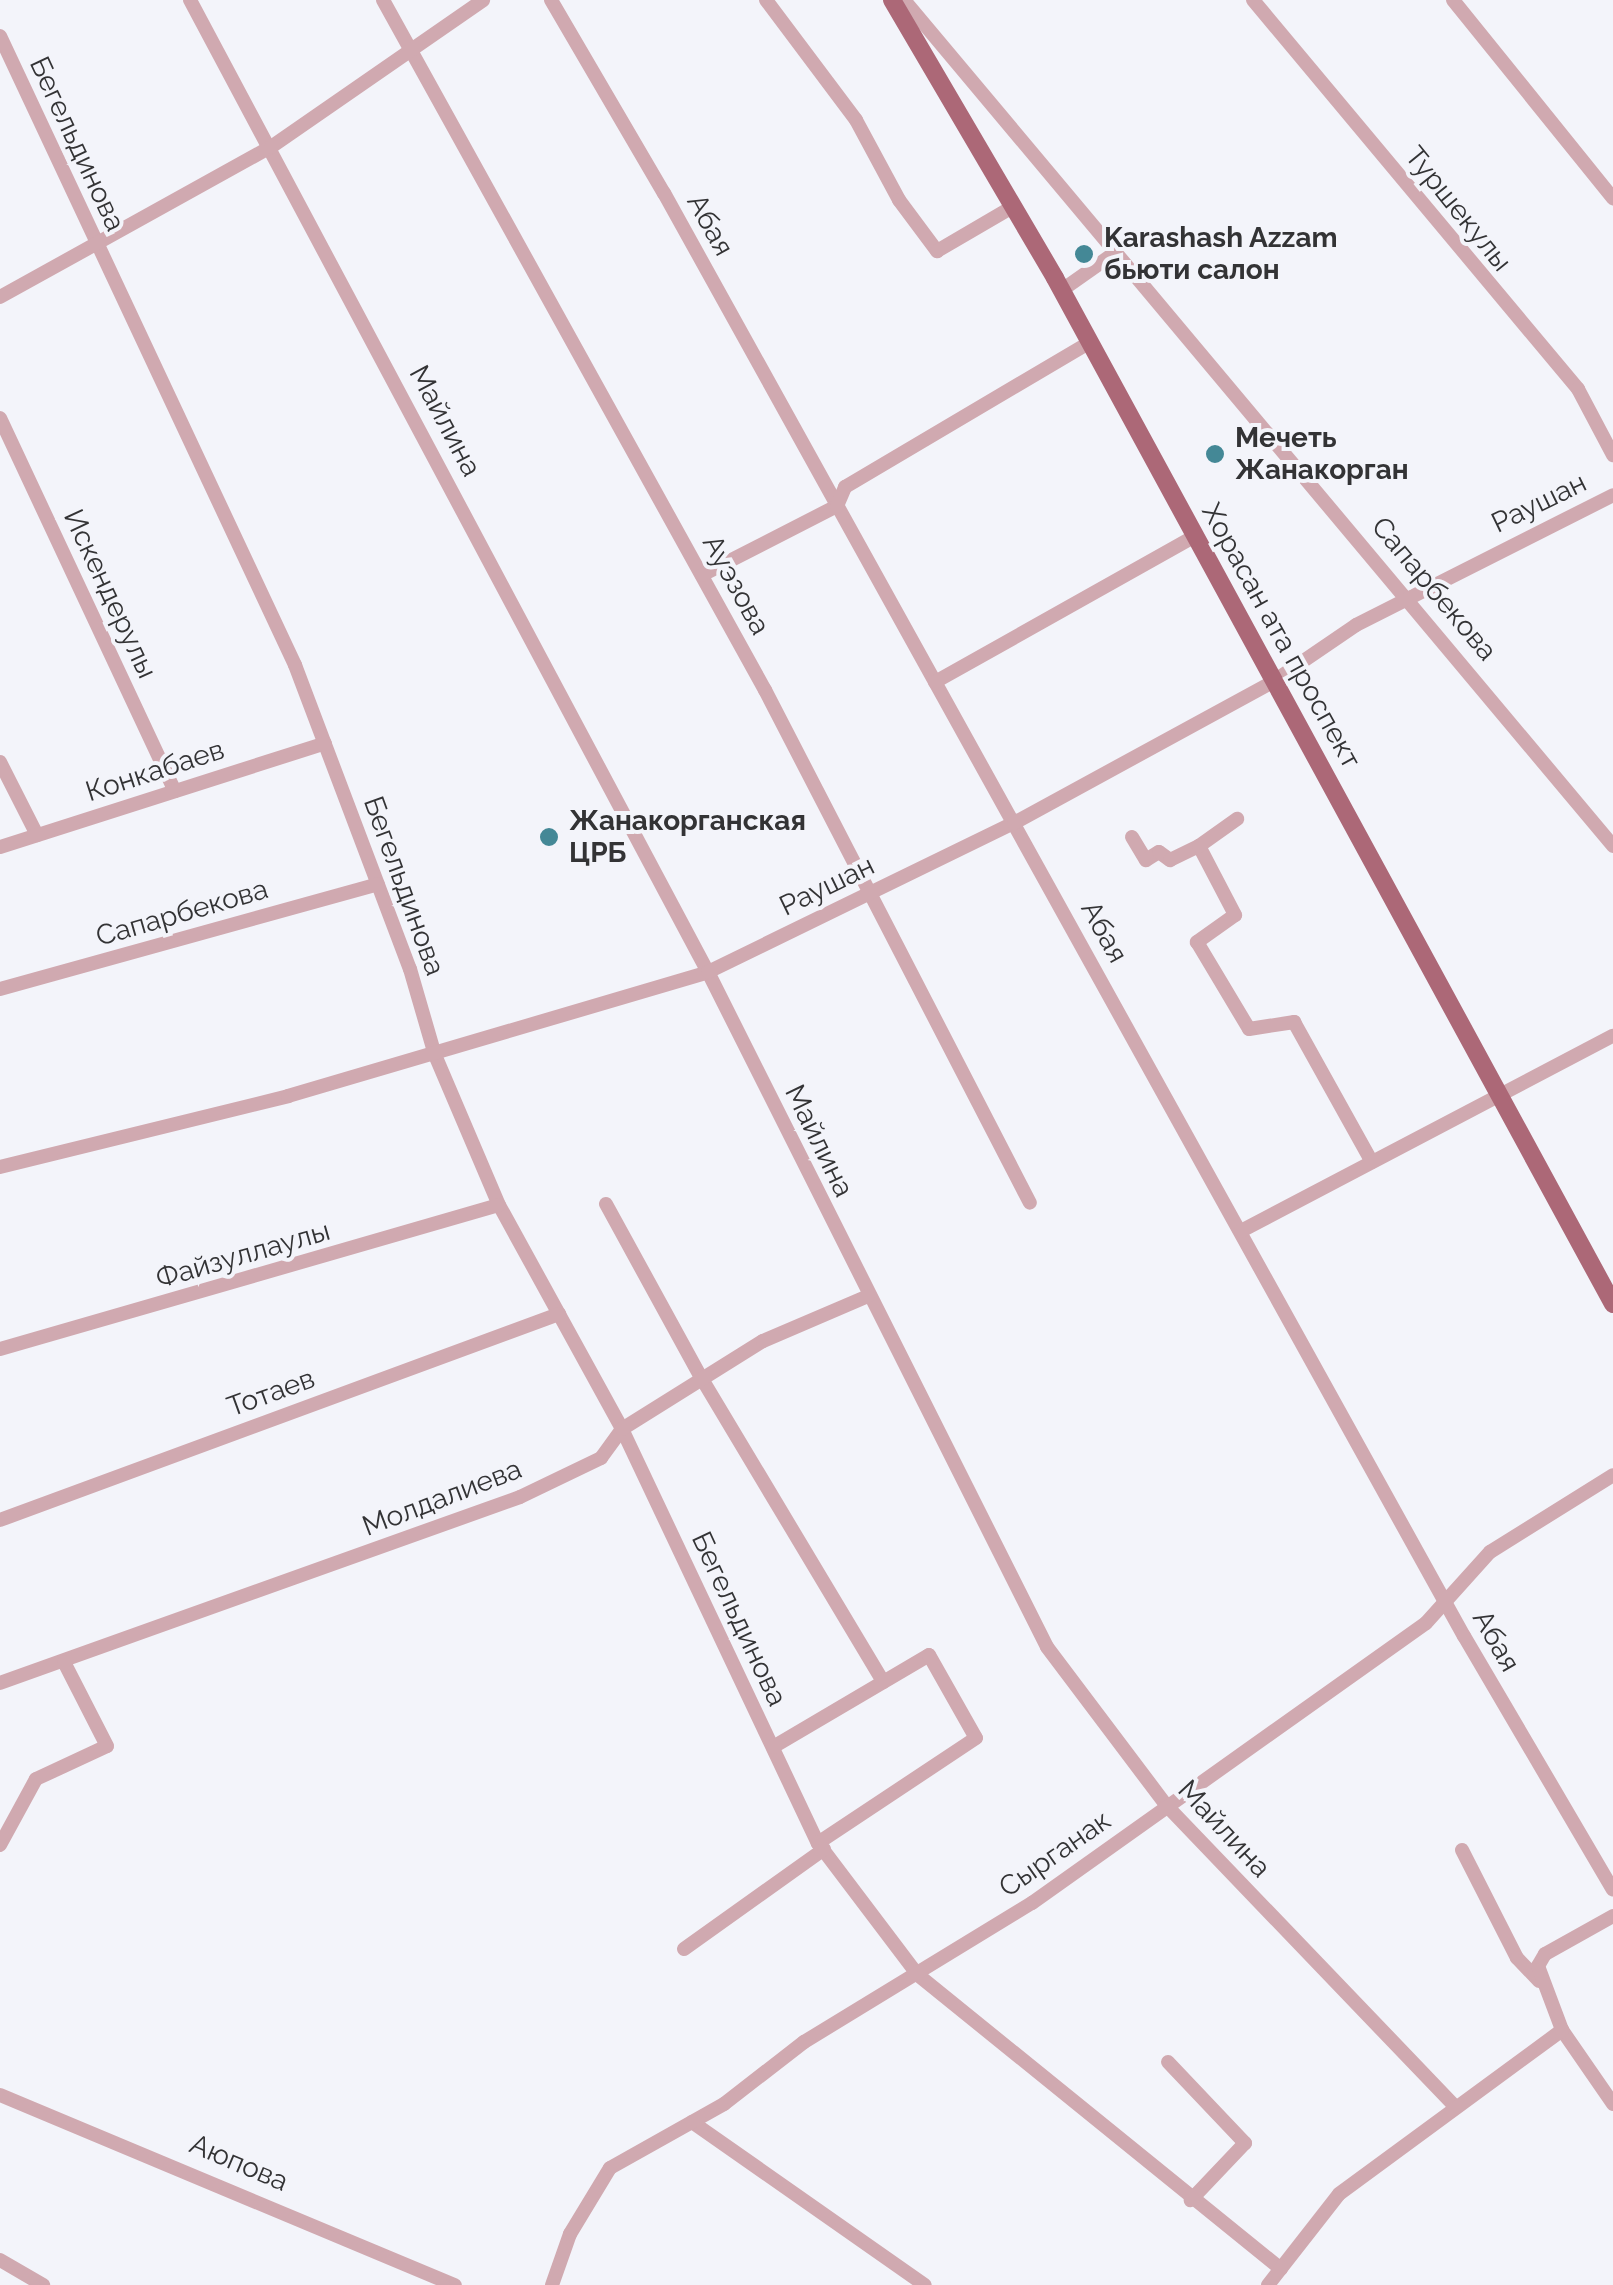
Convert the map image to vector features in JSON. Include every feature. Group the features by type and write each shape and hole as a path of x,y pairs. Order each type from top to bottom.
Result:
{"main road":[{"name":"Хорасан ата проспект","path":"892,0 1062,290 1613,1304"}],"street":[{"name":"Майлина","path":"190,0 708,972 1046,1647 1166,1805 1455,2106"},
{"name":"Ауэзова","path":"382,0 702,574 873,892 1030,1203"},
{"path":"0,297 271,146 483,0"},
{"name":"Абая","path":"550,0 837,506 1443,1598 1613,1890"},
{"path":"766,0 856,120 898,200 937,251 1014,206"},
{"name":"Сапарбекова","path":"904,0 1408,596 1613,846"},
{"name":"Туршекулы","path":"1253,0 1578,389 1613,455"},
{"path":"1453,0 1613,198"},
{"name":"Бегельдинова","path":"0,36 216,490 325,743 378,884 435,1056 499,1206 622,1430 821,1846 918,1974 1281,2269"},
{"path":"1062,290 1116,252"},
{"path":"702,574 837,506 845,487 1090,342"},
{"name":"Искендерулы","path":"0,418 175,791"},
{"name":"Раушан","path":"0,1167 435,1056 708,972 1014,823 1274,681 1408,596 1613,495"},
{"path":"935,682 1195,536"},
{"name":"Конкабаев","path":"0,847 325,743"},
{"path":"0,762 37,835"},
{"path":"1132,837 1146,860 1159,852 1170,860 1237,820"},
{"path":"1199,846 1234,915 1197,942 1250,1028 1294,1022 1372,1162"},
{"name":"Сапарбекова","path":"0,989 378,884"},
{"path":"1241,1231 1613,1036"},
{"path":"606,1204 702,1380 884,1682"},
{"name":"Файзуллаулы","path":"0,1349 499,1206"},
{"name":"Молдалиева","path":"0,1683 520,1498 601,1458 622,1430 763,1341 868,1296"},
{"name":"Тотаев","path":"0,1520 559,1314"},
{"name":"Сырганак","path":"552,2285 570,2234 610,2168 692,2122 804,2042 1032,1903 1426,1624 1443,1598 1490,1552 1613,1475"},
{"name":"Бегельдинова","path":"684,1949 821,1846 976,1738 929,1655 772,1747"},
{"path":"0,1845 36,1779 106,1746 64,1662"},
{"path":"1462,1850 1516,1958 1539,1981 1562,2030 1613,2104"},
{"path":"1539,1981 1546,1954 1613,1916"},
{"path":"1268,2285 1339,2194 1562,2030"},
{"path":"1168,2062 1245,2144 1192,2200"},
{"name":"Аюпова","path":"0,2096 455,2285"},
{"path":"692,2122 925,2285"},
{"path":"0,2260 42,2285"}],"place":[{"name":"Karashash Azzam бьюти салон","path":"1084,254"},
{"name":"Мечеть Жанакорган","path":"1215,454"},
{"name":"Жанакорганская ЦРБ","path":"549,837"}]}
